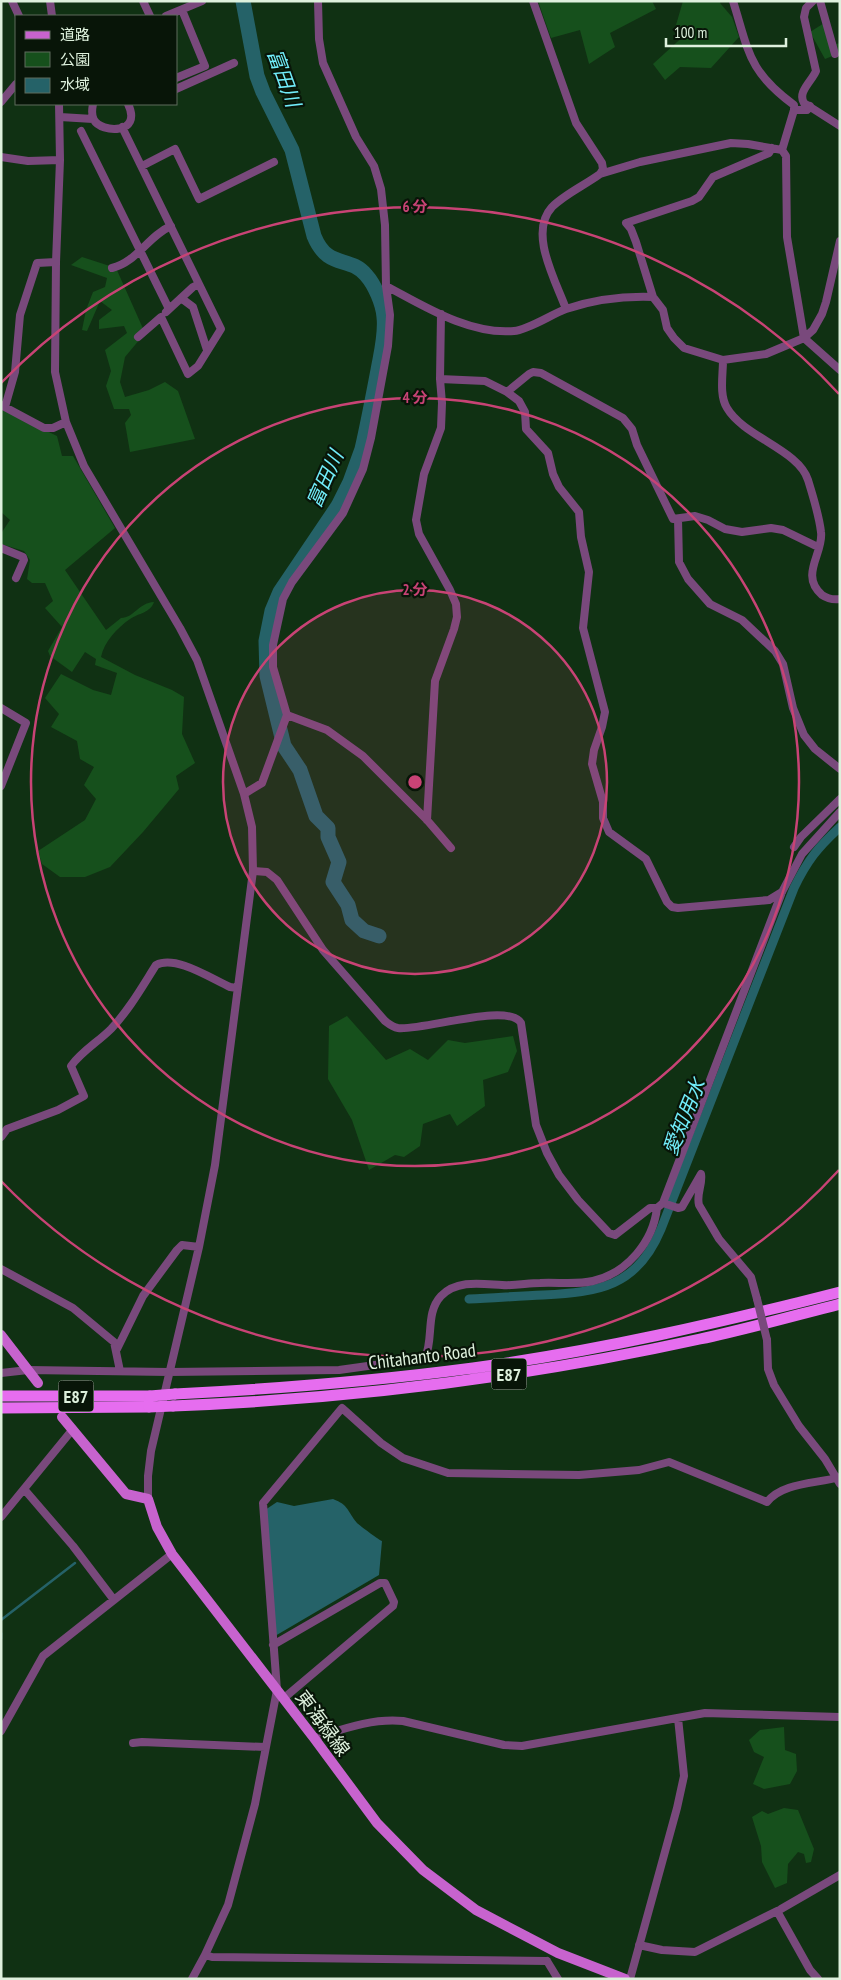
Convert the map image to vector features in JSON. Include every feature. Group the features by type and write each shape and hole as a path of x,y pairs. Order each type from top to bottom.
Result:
{"highway":[{"name":"Chitahanto Road","path":"1,1408 150,1401 174,1394 300,1387 474,1368 662,1335 840,1292"},
{"name":"Chitahanto Road","path":"1,1396 150,1401 173,1406 301,1399 476,1379 655,1348 754,1327 840,1304"}],"main road":[{"path":"1,1335 38,1383"},
{"path":"62,1417 126,1494 148,1499"},
{"name":"東海緑線","path":"148,1499 157,1527 172,1554 284,1698 377,1823 423,1870 476,1910 553,1950 625,1979"}],"street":[{"path":"12,1 19,15"},
{"path":"50,1 52,15"},
{"path":"144,1 150,15"},
{"path":"169,15 182,10 192,3 202,1"},
{"path":"244,794 262,782 287,715 273,667 273,645 283,599 292,582 343,513 363,469 372,438 388,346 390,315 386,286 385,225 381,189 374,166 356,137 323,63 319,39 318,1"},
{"path":"533,1 576,123 602,163 603,169 600,174"},
{"path":"733,1 746,48 756,69 780,94 794,105 782,150"},
{"path":"813,1 806,8 804,17 816,70 802,96 804,103 840,126"},
{"path":"820,1 835,54"},
{"path":"178,77 206,66 182,10"},
{"path":"178,87 234,63"},
{"path":"1,102 15,85"},
{"path":"59,105 60,160 56,262 55,372 66,422 84,466 197,660 244,794 252,826 253,871 215,1164 199,1247 151,1451 148,1499"},
{"path":"93,105 93,120"},
{"path":"60,117 93,120 102,127 118,129 132,120 128,105"},
{"path":"794,110 807,110 810,106"},
{"path":"122,128 220,329 198,366 188,374 161,316"},
{"path":"81,131 169,309"},
{"path":"566,309 543,247 542,231 546,215 553,206 600,174 665,156 731,142 782,150 786,156 787,237 804,338 840,370"},
{"path":"772,148 769,153 713,177 699,197 692,201 626,223 636,242 653,297 663,310 667,328 684,348 723,360 766,354 804,338 813,330 822,314 840,241"},
{"path":"142,166 175,149 200,199 274,162"},
{"path":"1,157 28,161 60,160"},
{"path":"112,268 121,266 171,226"},
{"path":"56,262 37,263 20,315 16,372 3,406 44,428 53,428 66,422"},
{"path":"138,337 199,284"},
{"path":"386,286 441,314 474,327 515,331 566,309 630,296 653,297"},
{"path":"181,298 193,307 208,350"},
{"path":"427,820 434,681 457,617 456,604 419,534 416,520 424,474 441,428 441,314"},
{"path":"723,360 722,396 727,408 739,422 801,466 808,478 821,532 812,576 816,589 827,599 840,599"},
{"path":"507,392 529,374 541,372 623,418 632,429 637,445 673,519 678,520 695,516 726,529 742,532 771,528 783,530 818,547"},
{"path":"440,379 485,381 507,392 519,401 526,429 548,453 553,474 559,487 579,512 581,536 589,572 583,628 605,712 592,764 609,832 646,859 672,907 769,900 782,892"},
{"path":"678,520 679,562 688,579 710,604 742,620 775,651 784,664 793,708 804,735 816,749 840,769"},
{"path":"1,548 23,556 24,560 16,578"},
{"path":"1,708 26,722 1,786"},
{"path":"287,715 327,730 362,756 427,820 451,848"},
{"path":"794,847 801,837 840,799"},
{"path":"1,1373 28,1370 169,1372 339,1370 425,1358 428,1351 432,1317 441,1296 460,1286 474,1283 501,1285 584,1282 602,1278 627,1264 650,1233 782,892 802,854 840,812"},
{"path":"192,1979 220,1924 230,1897 255,1804 276,1690 262,1503 342,1408 381,1443 403,1458 448,1473 578,1475 639,1470 669,1462 767,1502 775,1495 786,1490 839,1480 799,1426 774,1385 768,1369 767,1340 751,1277 720,1239 699,1204 701,1174 682,1208 660,1205 650,1208 616,1235 609,1233 578,1200 559,1174 547,1153 536,1125 519,1019 513,1016 484,1016 405,1028 391,1026 384,1021 323,950 277,880 267,872 253,871"},
{"path":"1,1137 6,1129 58,1110 84,1096 71,1066 76,1059 110,1029 131,1004 156,964 162,961 177,962 230,987 237,988"},
{"path":"117,1349 143,1296 177,1250 182,1245 199,1247"},
{"path":"1,1269 73,1308 76,1313 114,1342 117,1349 120,1371"},
{"path":"1,1516 73,1429"},
{"path":"24,1489 73,1546 114,1600"},
{"path":"1,1731 43,1656 172,1554"},
{"path":"273,1645 380,1583 385,1583 394,1602 393,1606 284,1698"},
{"path":"314,1738 354,1726 388,1720 403,1721 504,1745 522,1746 705,1713 840,1717"},
{"path":"630,1979 684,1776 678,1718"},
{"path":"133,1743 266,1747"},
{"path":"782,1909 840,1875"},
{"path":"639,1945 662,1950 695,1952 777,1911 810,1970 818,1979"},
{"path":"547,1961 553,1950"},
{"path":"205,1955 212,1958 547,1961"},
{"path":"547,1961 558,1979"}],"green space":[{"path":"538,1 652,1 656,9 610,33 615,47 589,64 580,30 551,38"},
{"path":"683,1 721,1 720,3 732,17 739,37 711,68 680,67 665,80 653,64 688,32 676,25"},
{"path":"829,20 836,44 840,43 840,53 825,59 810,32"},
{"path":"82,257 116,268 145,333 125,357 120,382 125,397 149,390 165,382 178,391 195,439 130,452 125,423 131,415 129,409 114,409 106,386 111,371 105,350 127,333 124,326 99,329 99,320 112,310 100,301 87,331 82,330 86,310 93,292 105,287 107,278 71,265"},
{"path":"1,409 57,436 62,456 73,456 115,528 65,570 106,630 121,618 129,616 144,605 154,602 147,611 130,619 116,631 105,646 101,657 184,697 182,734 195,763 176,776 179,789 143,832 110,867 85,877 60,877 42,864 38,851 85,820 96,799 84,785 94,767 80,759 77,741 51,727 59,714 45,698 61,674 93,690 111,695 117,673 95,665 96,659 85,652 72,672 50,656 48,651 62,627 45,608 53,601 45,583 32,583 27,579 30,560 24,551 1,544 2,532 10,520 1,512"},
{"path":"347,1016 386,1060 410,1049 428,1060 448,1040 465,1043 513,1036 517,1051 508,1072 483,1080 485,1106 457,1126 450,1114 423,1124 420,1146 404,1157 395,1155 369,1170 352,1120 328,1079 329,1026"},
{"path":"784,1727 785,1750 796,1754 797,1771 790,1784 764,1789 753,1784 764,1757 754,1752 749,1740 760,1730"},
{"path":"784,1808 798,1810 814,1849 811,1862 806,1863 804,1854 798,1852 788,1864 787,1883 775,1888 762,1862 761,1846 752,1817 762,1811 768,1814"}],"water":[{"path":"333,1499 345,1506 357,1523 382,1541 379,1575 275,1636 265,1510 277,1502 294,1506"}],"waterway":[{"name":"富田川","path":"243,1 257,76 292,150 314,236 326,254 353,265 366,275 375,289 383,312 383,343 362,449 350,482 338,506 280,592 272,611 266,641 267,676 284,746 300,770 316,816 328,828 328,837 339,862 333,882 348,905 352,920 364,931 379,936"},
{"name":"愛知用水","path":"469,1299 582,1292 614,1283 628,1275 640,1263 661,1229 794,888 814,855 840,827"},
{"path":"1,1620 75,1563"},
{"path":"1,1633 1,1639"}]}
